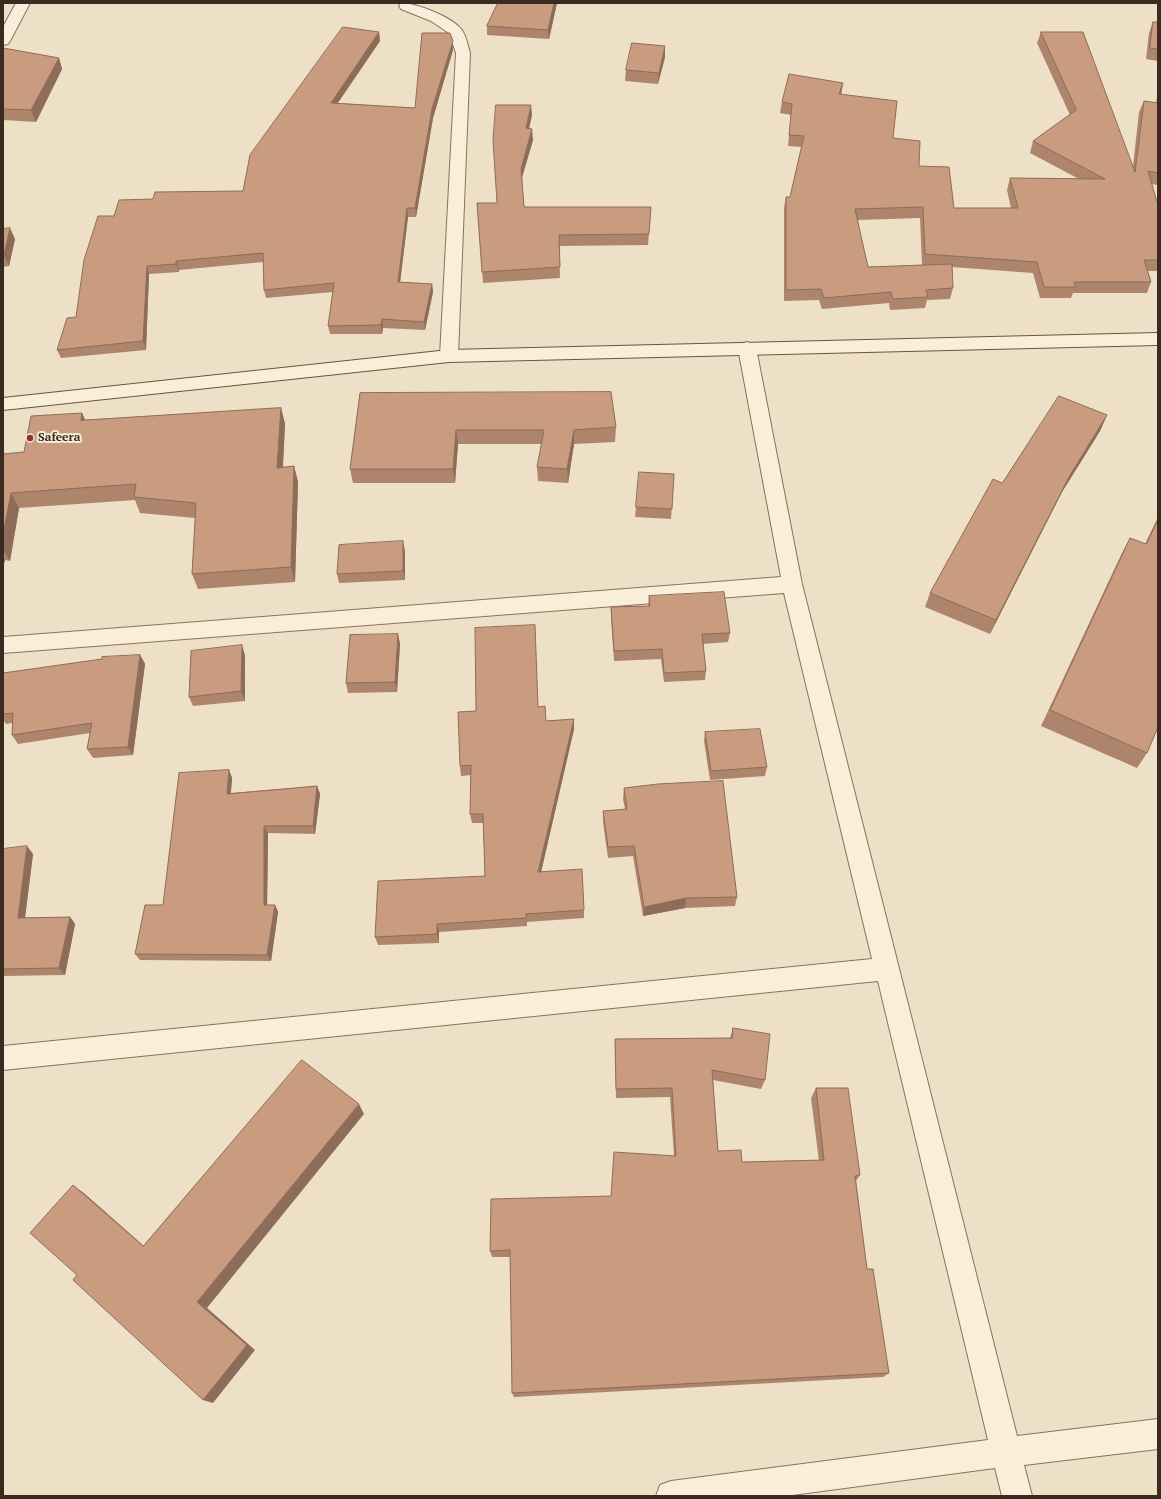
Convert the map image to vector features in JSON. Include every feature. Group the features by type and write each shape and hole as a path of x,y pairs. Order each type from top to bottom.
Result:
{"street":[{"path":"3,41 23,3"},
{"path":"406,6 436,18 455,31 463,53 449,356"},
{"path":"3,404 449,356 1158,339"},
{"path":"747,348 792,584 1017,1496"},
{"path":"3,645 792,584"},
{"path":"3,1058 886,969"},
{"path":"672,1496 1006,1452 1158,1434"}],"building":[{"path":"498,3 554,3 548,30 487,26"},
{"path":"1153,22 1158,22 1158,49 1150,48"},
{"path":"343,27 379,32 331,103 415,108 422,33 450,33 453,41 432,109 415,208 407,208 398,282 432,284 424,322 382,319 381,325 328,326 334,283 264,290 263,253 176,261 176,264 147,266 143,341 57,350 67,318 76,317 84,260 98,216 114,216 119,200 153,199 155,192 243,191 250,155"},
{"path":"1041,32 1083,32 1135,172 1144,101 1158,103 1158,173 1148,171 1158,205 1158,260 1144,260 1151,282 1074,282 1076,287 1044,287 1037,262 925,254 923,207 855,209 868,267 952,264 953,288 926,290 928,297 893,299 891,292 824,298 821,289 786,290 786,197 790,197 804,136 789,135 792,104 782,102 789,74 843,83 839,94 897,101 893,138 920,141 919,166 949,167 954,208 1018,208 1010,178 1105,179 1033,141 1076,110"},
{"path":"632,43 665,46 659,73 626,70"},
{"path":"3,48 59,58 31,110 3,109"},
{"path":"496,105 531,105 526,128 532,129 521,169 524,207 651,207 649,234 559,235 560,267 482,272 477,203 497,203 493,140"},
{"path":"10,228 4,255 3,256 3,229"},
{"path":"611,392 616,427 574,430 567,469 537,467 544,430 456,430 453,469 350,469 360,393"},
{"path":"1059,396 1107,415 1069,477 996,620 930,593 993,479 1002,483"},
{"path":"281,408 277,468 294,466 291,567 192,574 196,503 134,497 136,484 11,493 3,535 3,454 24,452 31,416 82,413 81,420"},
{"path":"639,472 674,474 672,509 636,507"},
{"path":"1158,520 1158,727 1147,753 1050,710 1130,538 1146,544"},
{"path":"403,541 403,571 337,574 339,545"},
{"path":"724,592 730,633 702,634 706,671 664,673 662,649 614,651 611,607 650,606 649,596"},
{"path":"535,625 538,707 545,706 546,721 574,719 538,872 582,869 584,910 526,914 526,918 437,924 437,934 375,937 378,881 485,876 483,814 470,814 471,765 460,766 458,712 476,711 475,628"},
{"path":"398,634 395,682 346,683 350,635"},
{"path":"242,645 241,691 189,697 191,651"},
{"path":"140,655 128,747 87,749 92,723 12,735 13,713 3,714 3,673 102,659 102,657"},
{"path":"760,729 767,767 711,771 705,732"},
{"path":"229,770 227,794 317,786 313,826 264,826 264,905 275,905 267,955 135,954 145,905 163,905 179,773"},
{"path":"723,781 737,897 686,898 644,907 634,846 608,847 603,811 627,809 624,788 658,784"},
{"path":"27,846 18,918 70,917 59,968 3,969 3,849"},
{"path":"733,1028 770,1034 765,1080 712,1070 718,1151 741,1150 742,1162 824,1160 816,1088 848,1088 860,1175 855,1176 867,1269 873,1269 889,1373 512,1393 510,1250 490,1251 491,1199 611,1196 614,1152 676,1156 672,1088 616,1089 615,1039 732,1038"},
{"path":"302,1060 359,1104 197,1302 247,1345 203,1400 73,1280 77,1275 30,1233 73,1185 143,1246"}],"place":[{"name":"Safeera","path":"30,438"}]}
